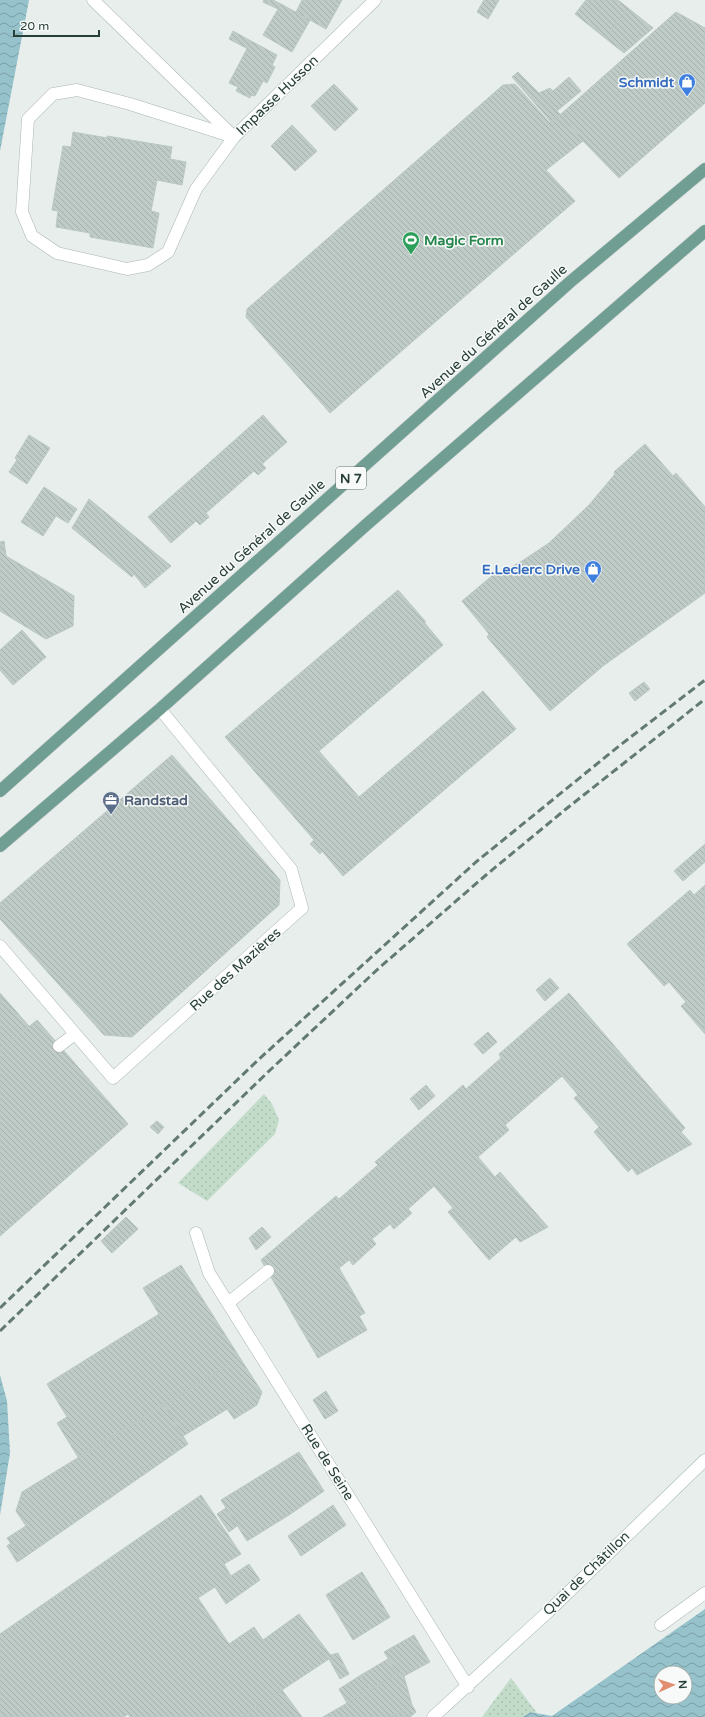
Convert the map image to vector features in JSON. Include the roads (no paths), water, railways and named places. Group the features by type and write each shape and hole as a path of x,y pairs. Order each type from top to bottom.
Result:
{"main road":[{"name":"Avenue du Général de Gaulle","path":"0,791 570,282 705,169"},
{"path":"0,846 160,709 366,525 705,231"}],"street":[{"name":"Impasse Husson","path":"93,0 234,138 375,0"},
{"path":"77,90 130,104 234,138 196,189 168,252 148,265 128,269 57,253 32,236 22,212 28,118 53,94 77,90"},
{"name":"Rue des Mazières","path":"0,946 113,1078 302,908 291,869 160,709"},
{"path":"59,1046 75,1034"},
{"name":"Rue de Seine","path":"196,1233 209,1273 468,1687"},
{"path":"228,1303 268,1271"},
{"name":"Quai de Châtillon","path":"433,1717 468,1687 705,1460"},
{"path":"660,1625 705,1593"}],"water":[{"path":"0,0 29,0 0,151"},
{"path":"0,1375 7,1401 10,1453 0,1515"},
{"path":"705,1609 705,1717 523,1717 530,1712 552,1716"}],"railway":[{"path":"0,1308 257,1061 476,862 619,746 705,680"},
{"path":"0,1331 268,1072 379,968 486,875 566,809 705,699"}],"place":[{"name":"Schmidt","path":"687,97"},
{"name":"Magic Form","path":"411,255"},
{"name":"E.Leclerc Drive","path":"593,584"},
{"name":"Randstad","path":"111,815"}]}
